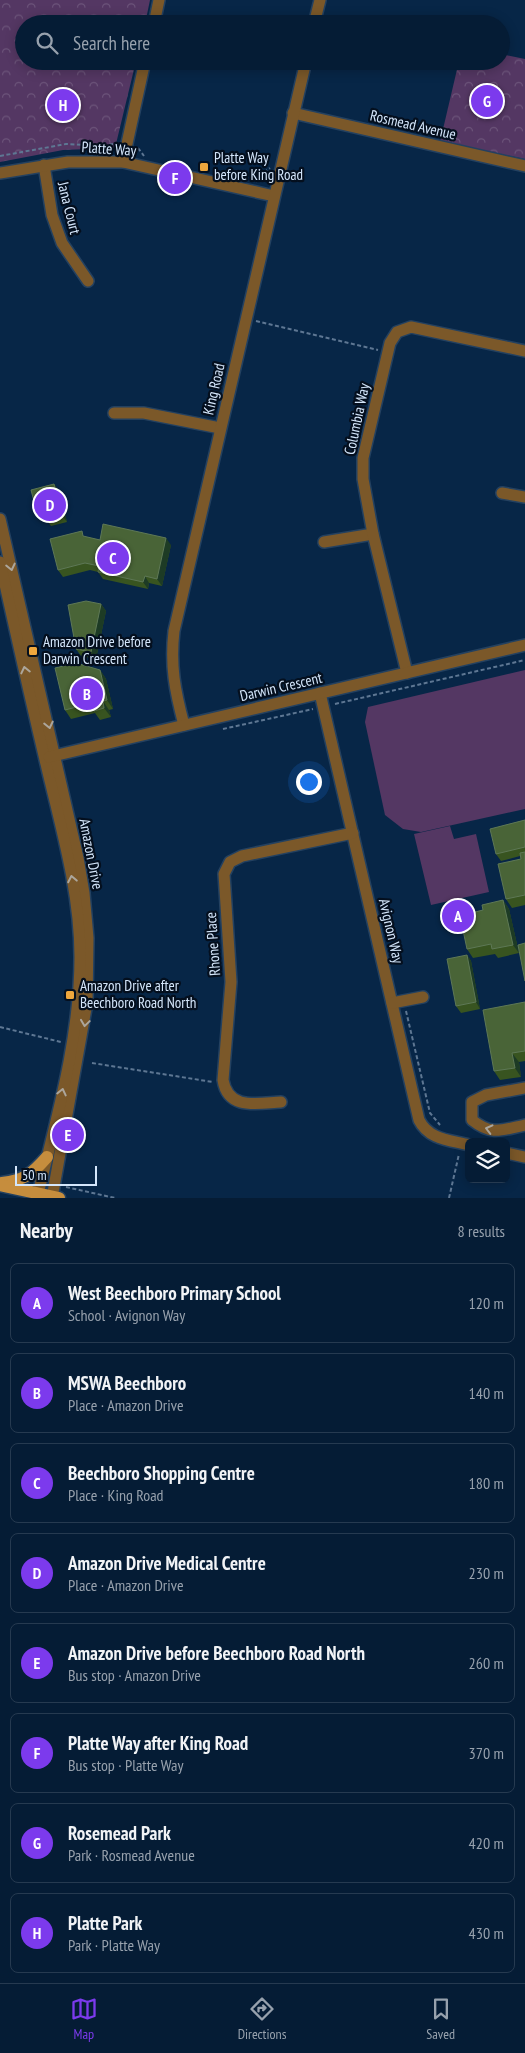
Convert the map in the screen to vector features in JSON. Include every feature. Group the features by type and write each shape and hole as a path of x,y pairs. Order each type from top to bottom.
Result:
{"main road":[{"path":"0,1184 16,1181 31,1174 47,1157"},
{"path":"0,1184 37,1196 55,1198"}],"street":[{"path":"156,15 159,0"},
{"path":"316,15 320,0"},
{"path":"122,162 143,70"},
{"name":"King Road","path":"184,725 173,679 174,631 304,70"},
{"name":"Rosmead Avenue","path":"293,113 525,166"},
{"name":"Platte Way","path":"0,173 68,162 122,162 274,196"},
{"name":"Jana Court","path":"44,165 52,215 62,244 88,282"},
{"name":"Columbia Way","path":"407,673 373,534 363,479 363,458 392,338 397,332 411,326 525,351"},
{"path":"114,413 144,413 220,428"},
{"path":"502,493 525,497"},
{"name":"Amazon Drive","path":"0,519 50,757 74,884 80,958 78,996 72,1044 37,1196"},
{"path":"324,542 373,534"},
{"name":"Amazon Drive","path":"0,562 83,885 89,962 84,1026 55,1198"},
{"name":"Darwin Crescent","path":"50,757 525,645"},
{"name":"Avignon Way","path":"320,693 353,833 398,1002 419,1120 425,1130 435,1137 465,1144"},
{"name":"Rhone Place","path":"222,1080 231,994 224,883 226,868 235,858 242,856 353,833"},
{"path":"398,1002 423,997"},
{"path":"222,1080 227,1094 236,1101 244,1103 282,1102"},
{"path":"525,1088 486,1095 472,1102 472,1120 483,1129 494,1132 525,1125"},
{"path":"510,1154 525,1157"}],"path":[{"path":"254,192 257,178 271,167"},
{"path":"245,318 388,352"},
{"path":"335,704 525,660"},
{"path":"398,1002 430,1113 442,1127"},
{"path":"0,1027 72,1044"},
{"path":"92,1063 211,1082 222,1080"},
{"path":"449,1198 465,1144"}],"green space":[{"path":"0,0 150,0 147,15 15,15 15,70 134,70 115,148 63,150 0,162"},
{"path":"510,56 525,59 525,159 440,142 457,70 510,70"},
{"path":"525,670 525,809 421,832 403,829 385,815 365,722 368,707"},
{"path":"450,826 454,839 476,834 489,892 431,905 414,834"}],"building":[{"path":"54,484 62,515 46,519 43,507 36,509 31,490"},
{"path":"103,524 166,538 157,579 145,576 143,582 98,572 99,566 85,563 58,570 50,539 82,531 83,536 100,540"},
{"path":"86,601 101,604 91,652 76,649 68,605"},
{"path":"76,663 100,670 107,700 103,701 104,708 94,711 92,703 65,710 55,668"},
{"path":"525,820 525,847 496,854 490,829"},
{"path":"525,852 525,895 506,899 498,864 521,859 520,853"},
{"path":"503,900 513,945 492,949 491,944 467,949 460,916 483,910 482,905"},
{"path":"525,943 525,981 518,945"},
{"path":"467,955 476,1002 456,1006 447,959"},
{"path":"525,1002 525,1051 512,1053 515,1068 494,1071 483,1010"}],"place":[{"name":"Rosemead Park","path":"487,101"},
{"name":"Platte Park","path":"63,105"},
{"name":"Platte Way before King Road","path":"204,167"},
{"name":"Platte Way after King Road","path":"175,178"},
{"name":"Amazon Drive Medical Centre","path":"50,505"},
{"name":"Beechboro Shopping Centre","path":"113,558"},
{"name":"Amazon Drive before Darwin Crescent","path":"33,651"},
{"name":"MSWA Beechboro","path":"87,694"},
{"name":"West Beechboro Primary School","path":"458,916"},
{"name":"Amazon Drive after Beechboro Road North","path":"70,995"},
{"name":"Amazon Drive before Beechboro Road North","path":"68,1135"}]}
